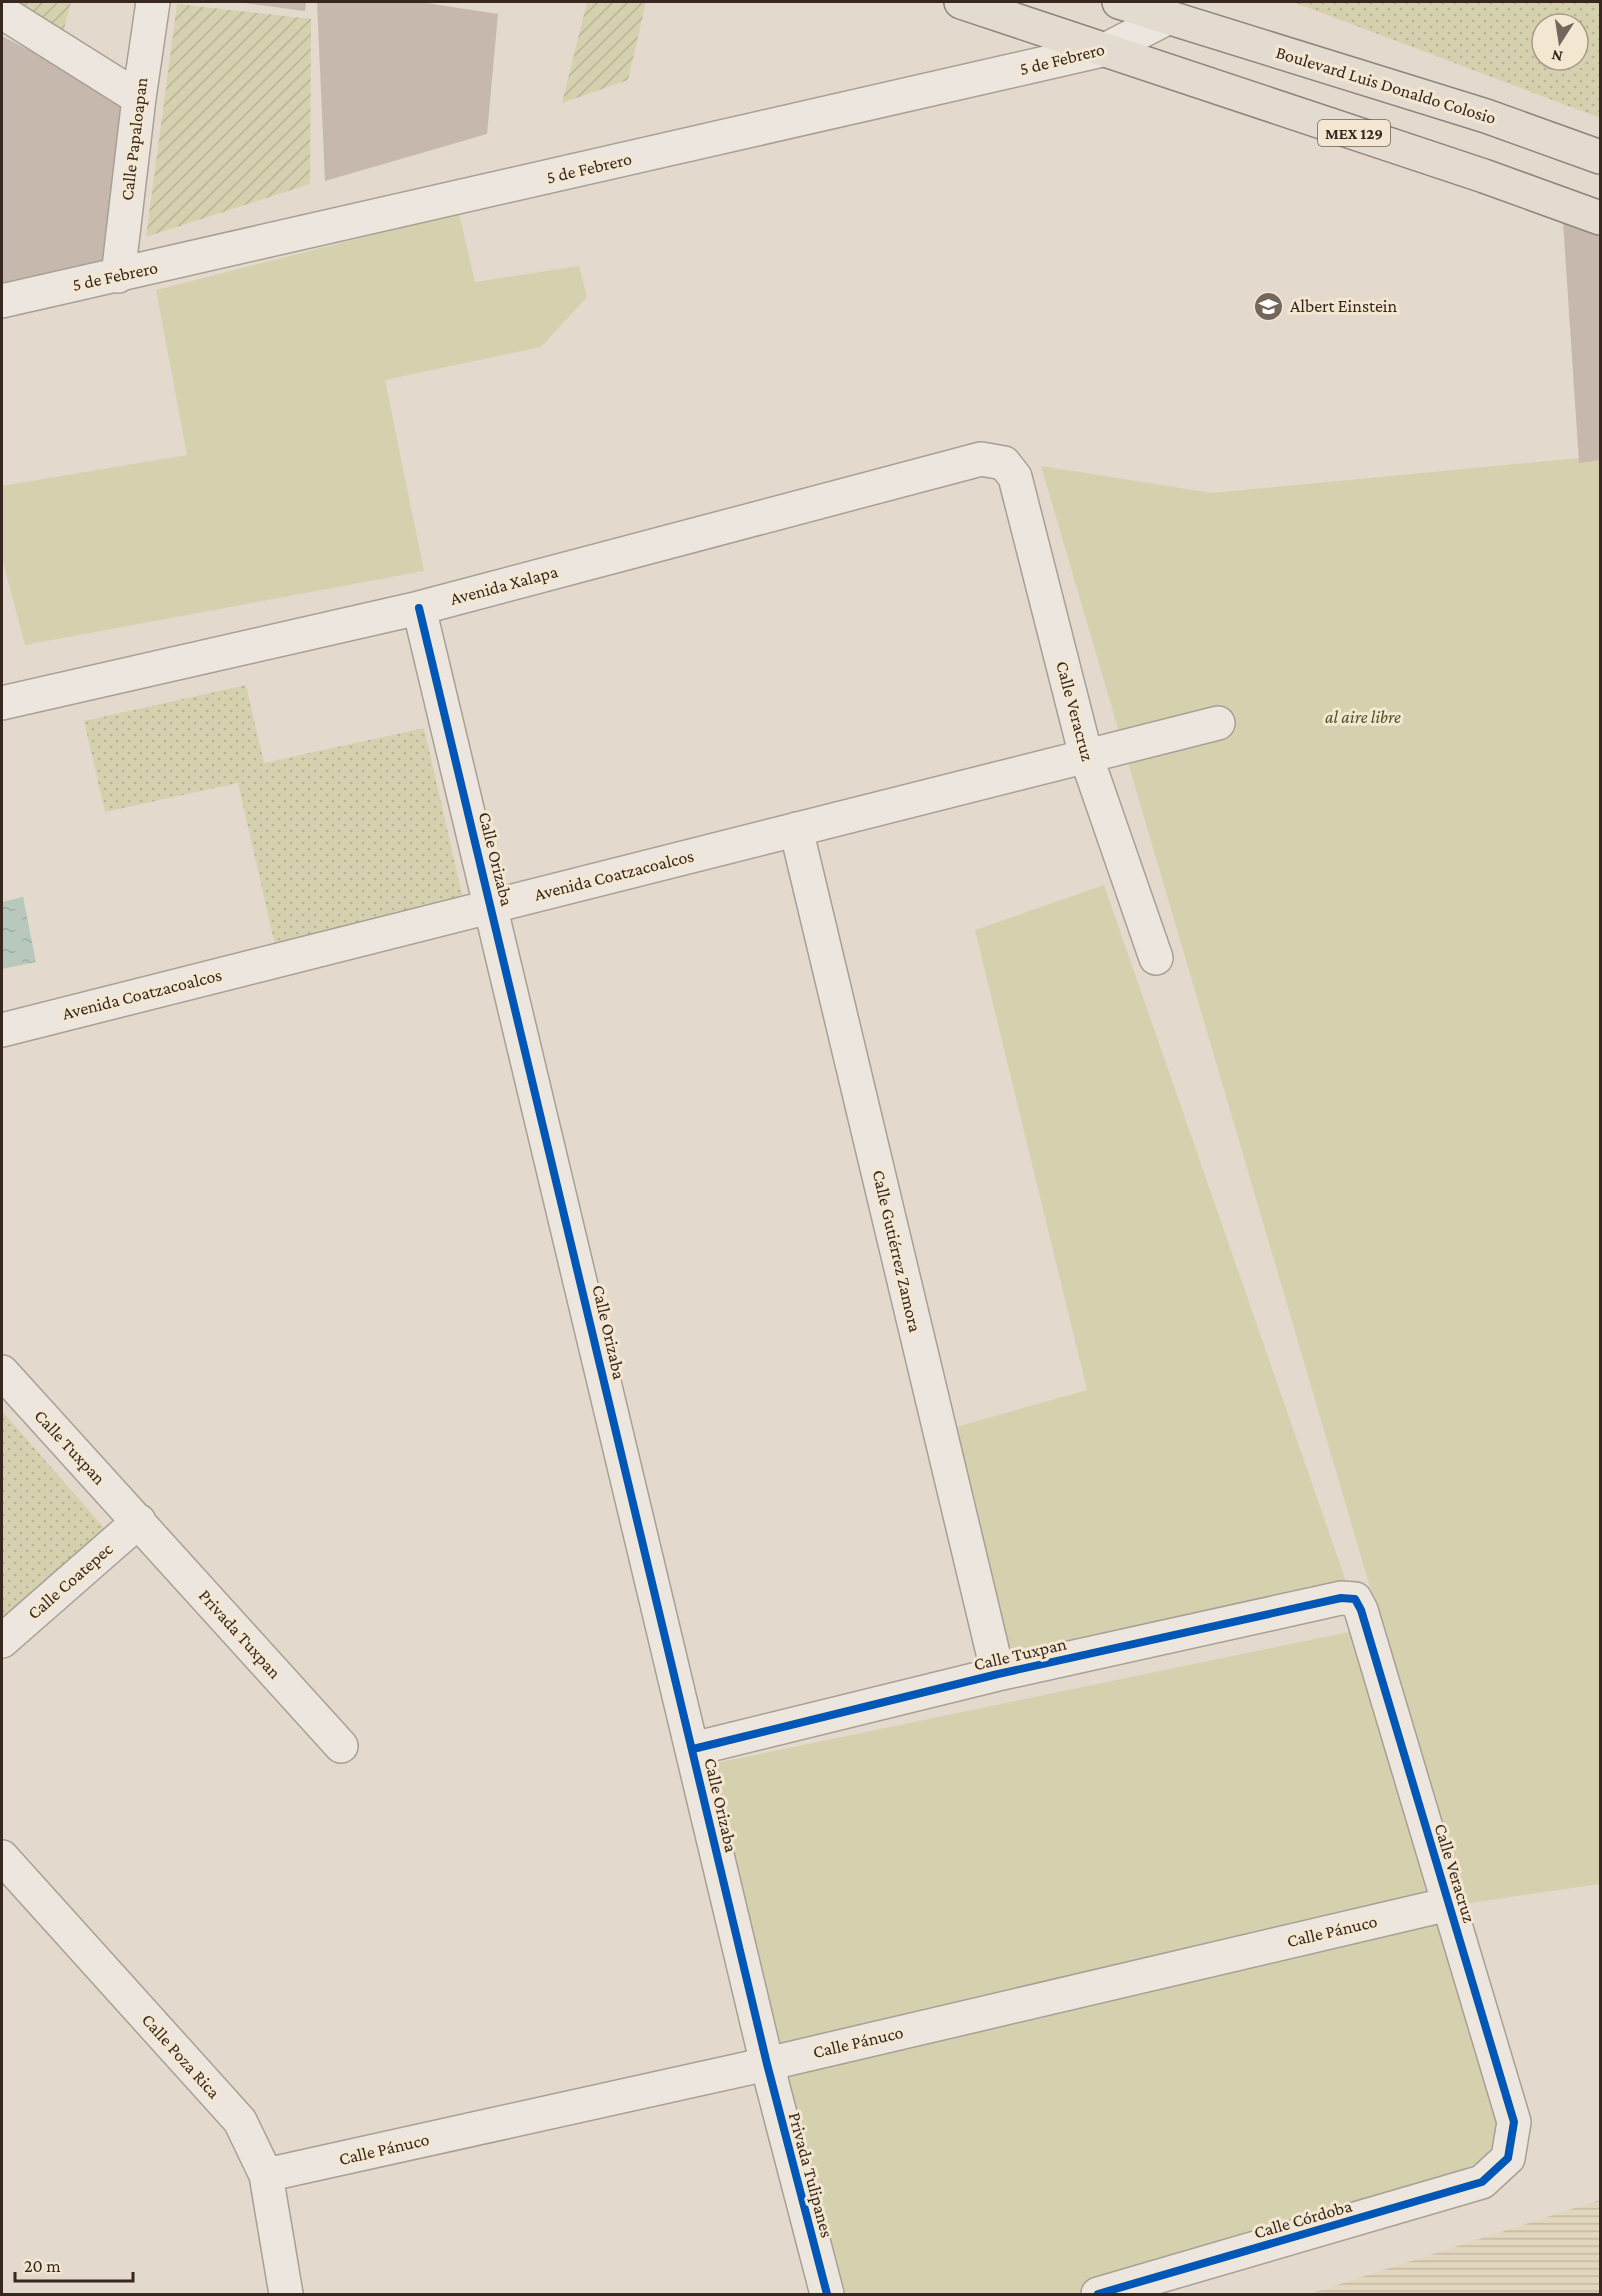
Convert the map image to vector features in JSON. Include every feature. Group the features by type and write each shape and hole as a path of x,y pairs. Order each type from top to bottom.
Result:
{"main road":[{"name":"MEX 129","path":"961,2 1107,49 1600,218"},
{"name":"Boulevard Luis Donaldo Colosio","path":"1119,2 1486,116 1600,157"}],"street":[{"name":"Calle Papaloapan","path":"118,276 138,98 153,2"},
{"path":"2,12 138,98"},
{"name":"5 de Febrero","path":"2,301 1107,49 1169,17"},
{"name":"Avenida Xalapa","path":"2,703 419,608 981,459 1004,463"},
{"name":"Calle Veracruz","path":"1004,463 1015,477 1086,756 1156,958"},
{"name":"Calle Orizaba","path":"419,608 693,1749 766,2064"},
{"name":"Avenida Coatzacoalcos","path":"2,1030 1218,723"},
{"name":"Calle Gutiérrez Zamora","path":"796,829 998,1674"},
{"name":"Calle Tuxpan","path":"2,1372 139,1521"},
{"name":"Calle Coatepec","path":"2,1641 139,1521"},
{"name":"Privada Tuxpan","path":"139,1521 341,1746"},
{"name":"Calle Tuxpan","path":"693,1749 998,1674 1341,1598 1355,1599"},
{"name":"Calle Veracruz","path":"1355,1599 1361,1610 1515,2122 1508,2158"},
{"name":"Calle Poza Rica","path":"2,1857 240,2121 266,2175 283,2293"},
{"name":"Calle Pánuco","path":"266,2175 766,2064 1449,1904"},
{"name":"Privada Tulipanes","path":"766,2064 827,2295"},
{"name":"Calle Córdoba","path":"1098,2295 1482,2182 1508,2158"}],"shaded area":[{"path":"1600,2200 1600,2294 1309,2294"}],"green space":[{"path":"7,2 71,2 62,37"},
{"path":"587,2 646,2 628,80 562,103"},
{"path":"1293,2 1600,2 1600,118"},
{"path":"177,4 311,19 310,184 146,237"},
{"path":"459,213 475,282 579,266 587,297 541,347 385,380 424,571 25,645 2,558 2,486 187,455 156,290"},
{"name":"al aire libre","path":"1600,456 1600,1884 1463,1904 1041,466 1212,493"},
{"path":"246,685 264,763 424,728 466,912 277,954 238,783 105,812 84,721"},
{"path":"1104,885 1348,1587 993,1666 928,1435 1087,1390 975,930"},
{"path":"2,1411 106,1530 2,1632"},
{"path":"1353,1631 1506,2155 1087,2294 834,2294 711,1764"}],"water":[{"path":"23,897 36,962 2,969 2,902"}],"building":[{"path":"236,2 306,2 305,11"},
{"path":"317,2 420,2 498,14 487,134 325,181"},
{"path":"2,36 129,102 109,268 2,292"},
{"path":"1563,222 1600,235 1600,460 1579,463"}],"cycle path":[{"path":"419,608 767,2064 827,2294"},
{"path":"693,1749 998,1674 1341,1598 1355,1599 1361,1610 1514,2122 1508,2158 1482,2182 1098,2294"}],"place":[{"name":"Albert Einstein","path":"1269,306"}]}
